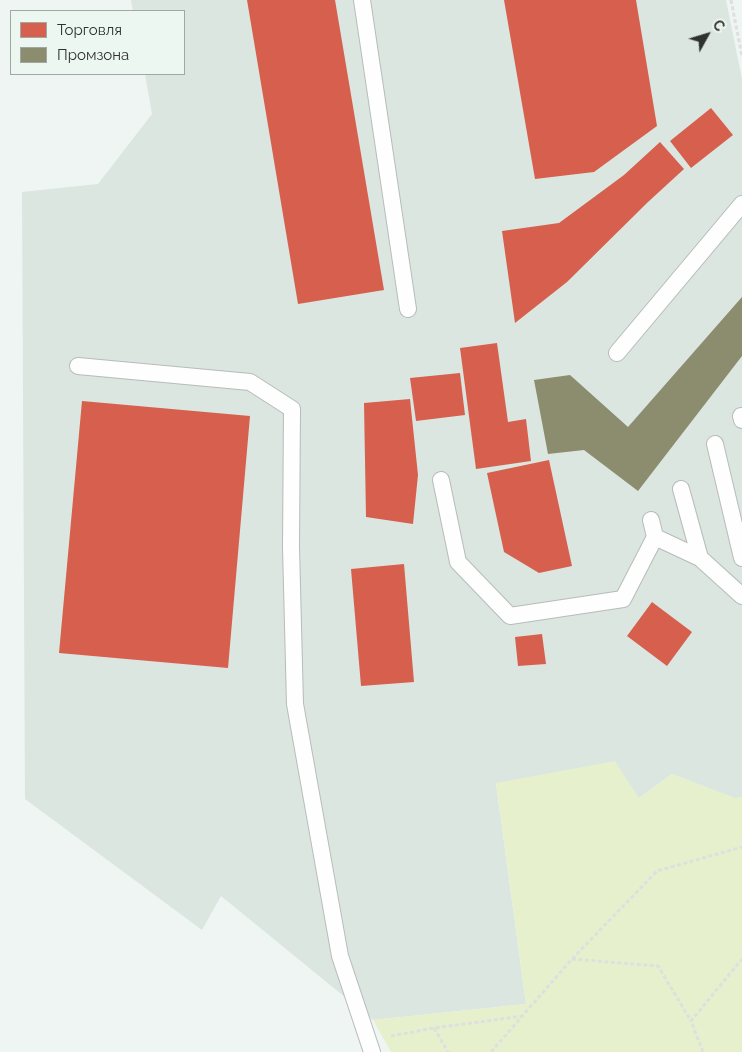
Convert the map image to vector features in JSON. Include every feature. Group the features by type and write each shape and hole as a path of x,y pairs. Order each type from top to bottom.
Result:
{"lane":[{"path":"362,0 408,309"},
{"path":"617,353 742,204"},
{"path":"78,366 250,382 292,409 291,547 295,704 340,956 372,1052"},
{"path":"715,444 742,558"},
{"path":"442,480 458,562 510,616 623,599 654,537 651,520"},
{"path":"681,489 700,558"},
{"path":"654,537 700,558 742,596"}],"path":[{"path":"731,0 742,56"},
{"path":"491,1052 572,959 657,871 742,847"},
{"path":"572,959 658,966 691,1021 703,1052"},
{"path":"691,1021 742,959"},
{"path":"382,1038 434,1028 523,1016"},
{"path":"434,1028 448,1052"}],"shaded area":[{"path":"131,0 726,0 742,79 742,797 736,799 672,774 639,798 496,783 526,1004 373,1020 221,896 202,930 25,799 22,192 98,184 152,114 145,75 185,75 185,10 133,10"}],"green space":[{"path":"615,761 639,798 672,774 735,798 742,797 742,1052 391,1052 373,1020 526,1004 496,783"}],"building: Торговля":[{"path":"247,0 335,0 384,290 298,304"},
{"path":"504,0 636,0 657,126 594,172 535,179"},
{"path":"711,108 733,135 691,168 670,141"},
{"path":"660,142 684,169 567,282 515,323 502,231 559,223 624,175"},
{"path":"497,343 508,422 526,419 531,461 476,469 460,348"},
{"path":"460,373 465,415 416,421 410,378"},
{"path":"410,399 418,475 413,524 366,517 364,403"},
{"path":"82,401 250,416 228,668 59,653"},
{"path":"549,460 572,566 539,573 504,552 487,473"},
{"path":"404,564 414,682 361,686 351,569"},
{"path":"652,602 692,632 667,666 627,636"},
{"path":"542,634 546,664 518,666 515,637"}],"building: Промзона":[{"path":"742,297 742,356 638,491 584,450 548,454 534,380 570,375 628,427"}]}
